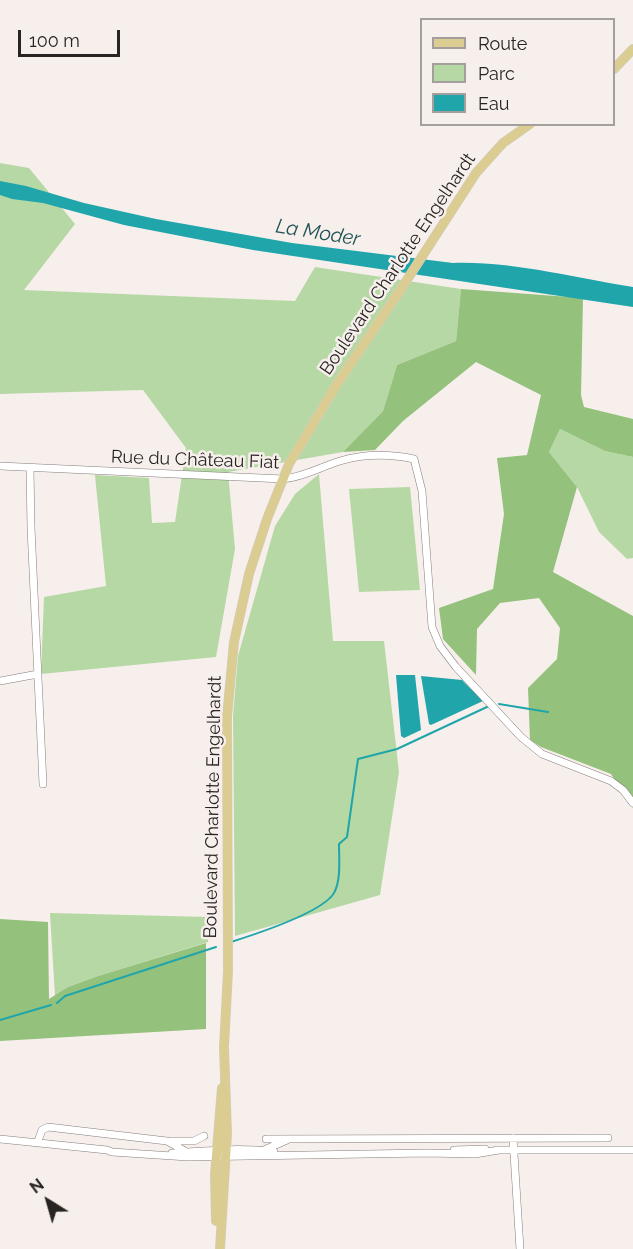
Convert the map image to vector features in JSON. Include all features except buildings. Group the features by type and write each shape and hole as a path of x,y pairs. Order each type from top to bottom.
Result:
{"main road":[{"path":"615,68 633,49"},
{"name":"Boulevard Charlotte Engelhardt","path":"219,1249 228,971 228,693 234,642 255,554 303,430 315,413 326,403 485,161 503,143 527,126"}],"street":[{"name":"Rue du Château Fiat","path":"0,466 283,479 300,477 341,461 373,455 414,459 422,491 432,627 440,646 456,667 521,737 542,754 610,781 623,790 633,803"},
{"path":"30,469 43,784"},
{"path":"0,681 38,674"},
{"path":"38,1141 42,1131 48,1127 167,1141 194,1141 204,1136"},
{"path":"0,1137 153,1156 476,1154 499,1150 633,1150"},
{"path":"513,1138 520,1249"},
{"path":"266,1139 608,1138"},
{"path":"261,1151 289,1139"},
{"path":"167,1141 186,1152"},
{"path":"106,1150 111,1148 164,1154 261,1151 287,1154"}],"green space":[{"path":"0,163 29,168 75,224 24,290 295,301 315,267 461,289 456,341 397,365 383,411 343,452 228,472 235,549 216,657 41,674 44,597 106,586 95,475 149,478 152,523 175,522 186,448 143,390 0,394"},
{"path":"461,289 583,298 581,395 584,407 633,419 633,457 605,451 560,429 549,452 577,487 553,572 633,616 633,808 611,774 541,747 530,740 528,688 557,659 560,628 539,598 500,603 477,629 476,675 443,639 439,608 493,589 504,514 497,458 527,455 541,395 476,362 403,421 375,450 343,452 383,411 397,365 456,341"},
{"path":"560,429 605,451 633,457 633,558 627,559 599,532 577,487 549,452"},
{"path":"319,474 333,641 384,641 399,772 380,895 235,936 233,716 238,656 275,526 295,494"},
{"path":"410,487 420,590 359,592 349,489"},
{"path":"50,913 209,917 208,942 98,976 68,987 55,996"},
{"path":"0,919 48,922 49,999 68,987 98,976 206,943 206,1029 0,1041"}],"water":[{"path":"0,181 156,219 292,243 453,263 521,267 633,287 633,307 253,250 124,225 43,203 0,195"},
{"path":"396,675 415,675 421,730 404,738 401,736"},
{"path":"421,676 462,680 483,701 431,725"}],"waterway":[{"path":"499,704 548,712"},
{"path":"231,942 304,914 329,899 335,891 339,874 339,844 347,837 358,759 397,749 489,706"},
{"path":"57,1003 65,996 216,947"},
{"path":"0,1020 51,1005"}],"water label":[{"name":"La Moder","path":"318,233"}]}
